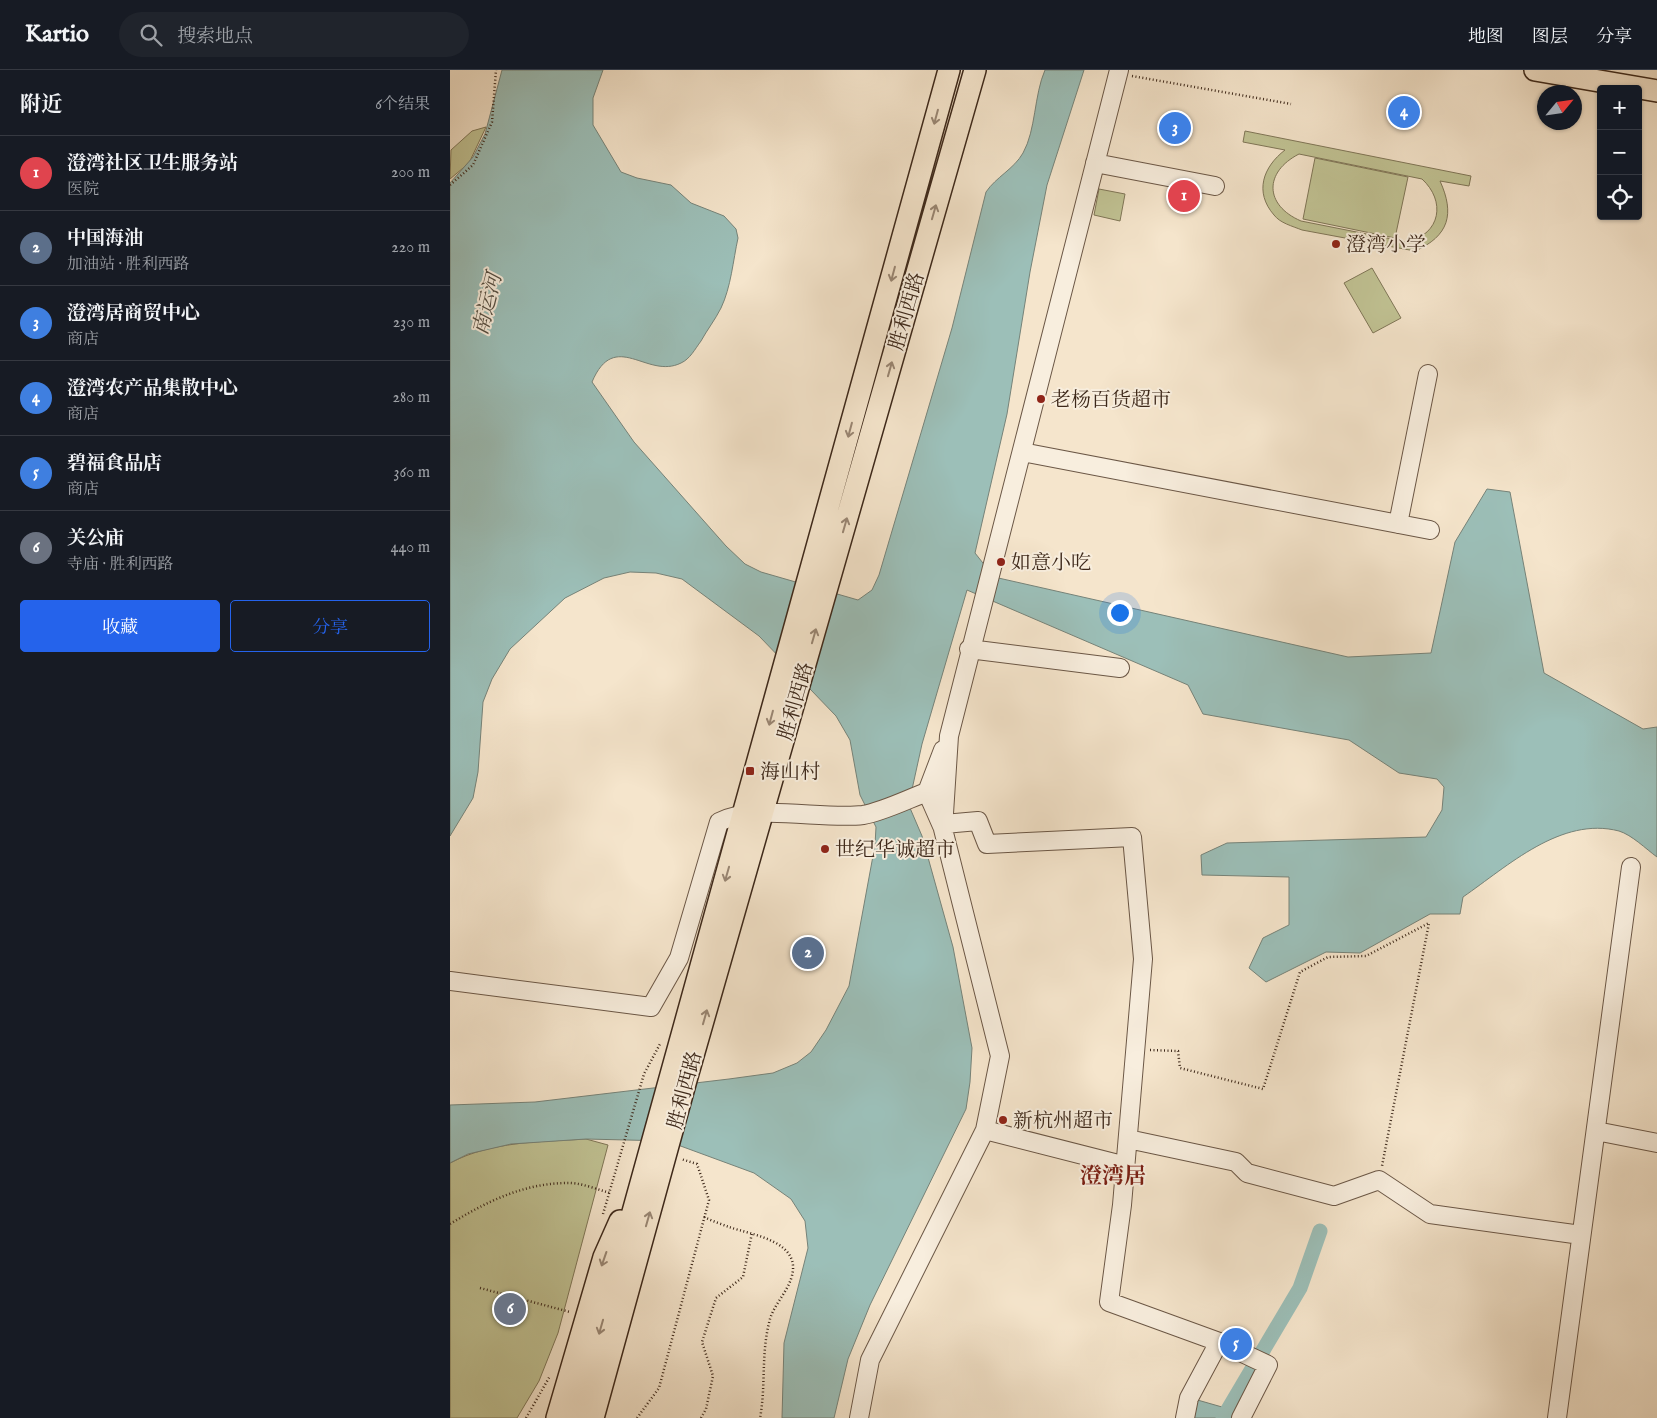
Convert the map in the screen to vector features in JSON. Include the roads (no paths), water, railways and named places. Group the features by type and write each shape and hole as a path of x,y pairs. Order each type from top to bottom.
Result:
{"main road":[{"name":"胜利西路","path":"823,567 949,70"},
{"name":"胜利西路","path":"593,1418 608,1365 678,1081 823,567 975,70"},
{"path":"1535,70 1657,91"},
{"name":"胜利西路","path":"576,1418 660,1149"},
{"path":"557,1418 604,1257 660,1149"},
{"path":"597,1418 608,1365"}],"street":[{"path":"859,1418 870,1360 985,1130 1000,1056 944,826 949,736 969,649 984,602 1118,72"},
{"path":"1095,163 1214,186"},
{"path":"1398,524 1428,374"},
{"path":"1022,452 1430,530"},
{"path":"969,649 1120,668"},
{"path":"450,981 650,1006 679,958 719,822 731,816 863,815 922,794 949,736"},
{"path":"922,794 944,826"},
{"path":"944,826 978,821 987,844 1132,837 1143,959 1126,1166 1109,1302 1219,1342 1268,1365 1241,1418"},
{"path":"1556,1418 1631,867"},
{"path":"985,1130 1126,1166"},
{"path":"1596,1131 1657,1143"},
{"path":"1128,1139 1236,1162 1247,1173 1334,1196 1379,1180 1430,1214 1582,1235"},
{"path":"1185,1418 1190,1398 1219,1342"}],"water":[{"name":"南运河","path":"502,70 603,70 593,98 593,125 621,172 637,178 671,185 691,203 724,216 736,229 738,238 724,300 716,317 690,356 681,363 668,366 656,366 621,357 611,359 601,366 592,382 634,442 726,546 745,564 761,572 858,600 872,590 879,575 952,328 986,192 1015,164 1023,153 1030,134 1041,80 1045,70 1084,70 1047,185 1030,272 1007,414 975,553 994,577 1348,657 1431,653 1455,542 1487,489 1510,492 1544,673 1643,729 1657,727 1657,857 1634,839 1619,831 1597,828 1576,831 1556,837 1517,859 1463,897 1460,914 1430,914 1360,953 1326,952 1266,982 1249,968 1263,938 1289,925 1289,877 1202,875 1201,855 1227,843 1426,837 1442,810 1444,787 1437,779 1399,773 1349,740 1203,714 1188,685 967,590 922,744 911,794 910,808 922,836 953,947 972,1048 966,1109 870,1305 848,1359 834,1418 782,1418 784,1343 808,1248 805,1221 791,1199 754,1173 667,1141 586,1139 511,1144 468,1154 450,1163 450,1105 535,1102 773,1073 797,1063 811,1052 826,1030 849,986 875,845 876,827 860,795 850,740 836,716 759,636 682,579 656,573 630,572 604,578 565,598 510,649 492,679 483,702 478,772 473,798 450,836 450,183 473,157 485,134"},
{"path":"1194,1399 1236,1411 1232,1418 1190,1418"}],"waterway":[{"path":"1223,1418 1300,1288 1320,1231"}],"place":[{"name":"澄湾农产品集散中心","path":"1404,112"},
{"name":"澄湾居商贸中心","path":"1175,128"},
{"name":"澄湾社区卫生服务站","path":"1184,196"},
{"name":"澄湾小学","path":"1336,244"},
{"name":"老杨百货超市","path":"1041,399"},
{"name":"如意小吃","path":"1001,562"},
{"name":"海山村","path":"750,771"},
{"name":"世纪华诚超市","path":"825,849"},
{"name":"中国海油","path":"808,953"},
{"name":"新杭州超市","path":"1003,1120"},
{"name":"关公庙","path":"510,1309"},
{"name":"碧福食品店","path":"1236,1344"}],"district":[{"name":"澄湾居","path":"1113,1175"}]}
